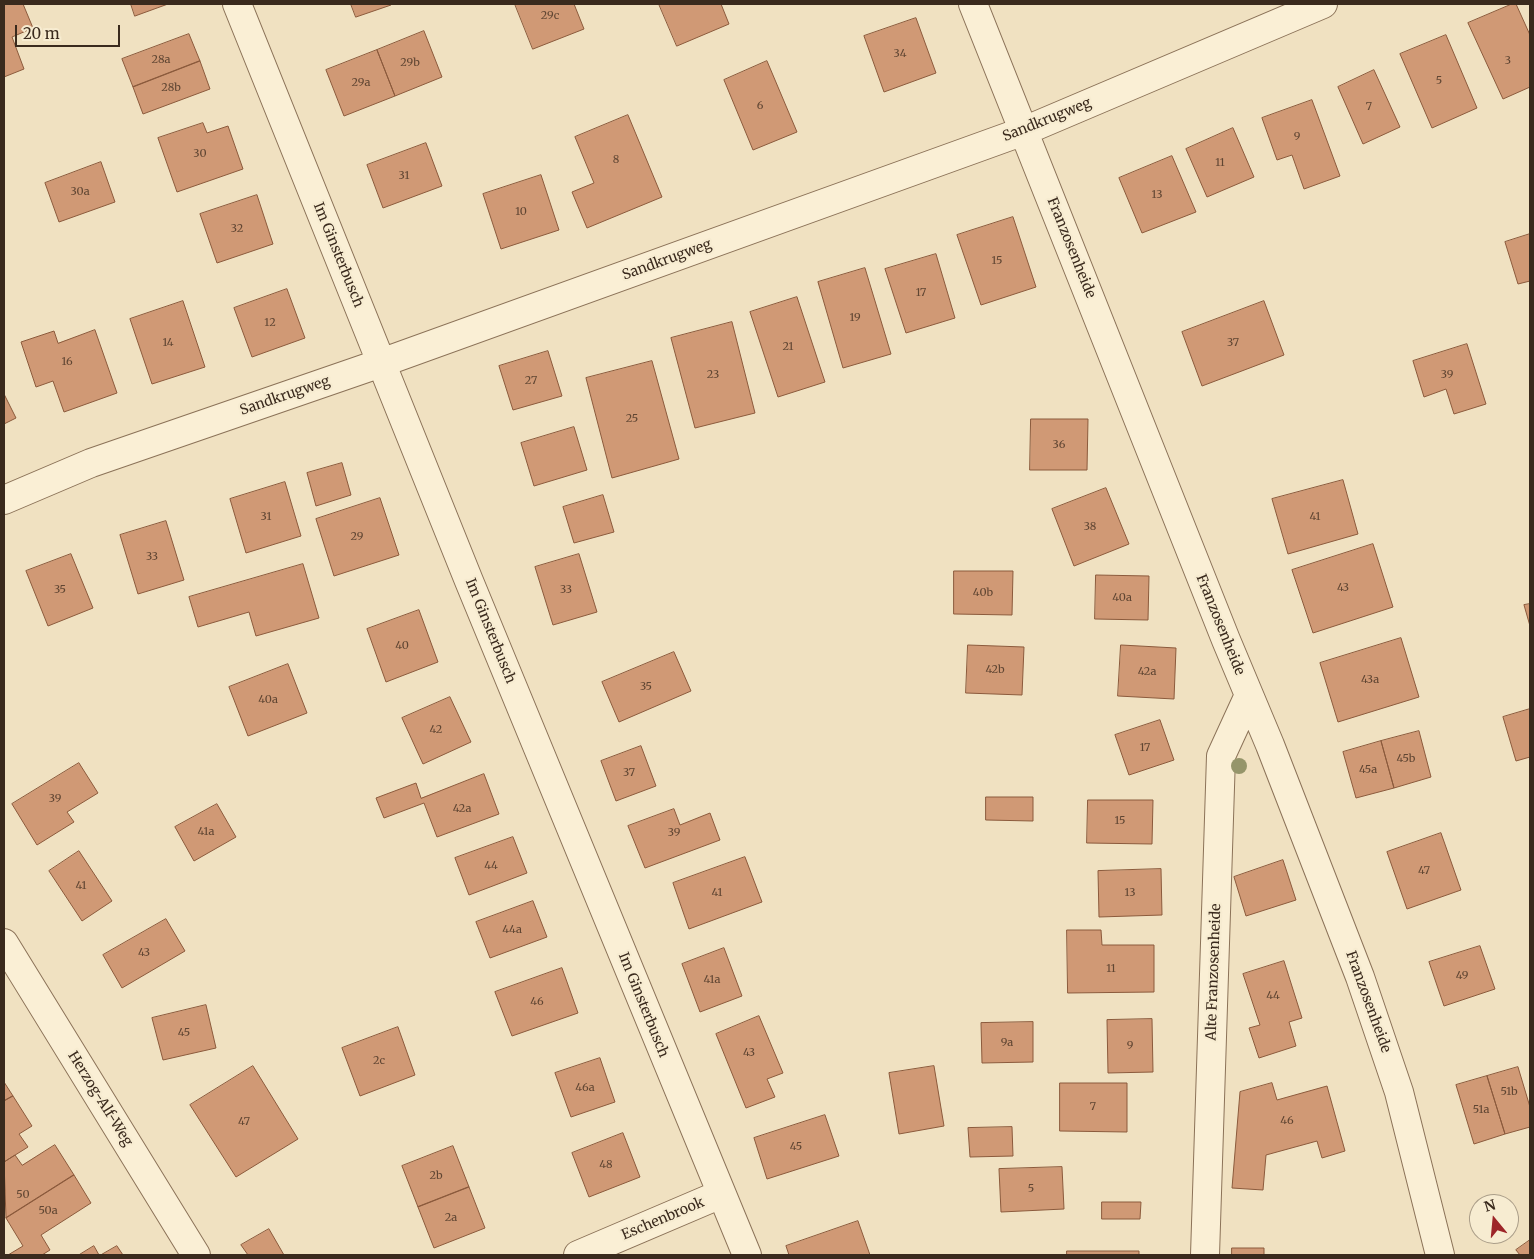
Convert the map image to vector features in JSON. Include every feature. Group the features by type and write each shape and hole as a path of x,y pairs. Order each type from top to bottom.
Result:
{"street":[{"name":"Im Ginsterbusch","path":"237,4 721,1194 748,1255"},
{"name":"Franzosenheide","path":"973,4 1360,977 1396,1083 1440,1255"},
{"name":"Sandkrugweg","path":"4,500 91,463 382,364 1024,131 1323,4"},
{"name":"Alte Franzosenheide","path":"1205,1255 1222,756 1249,695"},
{"name":"Herzog-Alf-Weg","path":"4,943 196,1255"},
{"name":"Eschenbrook","path":"578,1255 721,1194"}],"building":[{"path":"4,4 23,4 33,28 12,37 24,69 4,77"},
{"path":"131,4 168,4 135,16"},
{"path":"351,4 390,4 391,5 356,17"},
{"path":"515,4 574,4 584,29 533,49"},
{"path":"659,4 721,4 729,24 677,46"},
{"path":"1516,4 1530,35 1530,87 1503,99 1468,23"},
{"path":"916,18 936,73 884,92 864,36"},
{"path":"424,31 442,77 395,96 377,50"},
{"path":"189,34 200,61 133,87 122,59"},
{"path":"1446,35 1477,108 1432,128 1400,54"},
{"path":"377,50 395,96 344,116 326,70"},
{"path":"200,61 210,89 143,114 133,87"},
{"path":"767,61 797,132 753,150 724,80"},
{"path":"1374,70 1400,127 1363,144 1338,87"},
{"path":"1312,100 1340,176 1304,189 1292,155 1277,160 1262,118"},
{"path":"628,115 662,197 587,228 572,192 594,183 575,137"},
{"path":"203,123 207,133 228,126 243,169 177,192 158,138"},
{"path":"1233,128 1254,177 1207,197 1186,149"},
{"path":"426,143 442,186 383,208 367,165"},
{"path":"1172,156 1196,212 1142,233 1119,178"},
{"path":"101,162 115,202 59,222 45,183"},
{"path":"541,175 559,230 501,249 483,194"},
{"path":"257,195 273,244 217,263 200,214"},
{"path":"1013,217 1036,287 981,305 957,235"},
{"path":"1530,234 1530,281 1518,284 1505,242"},
{"path":"936,254 955,318 906,333 885,269"},
{"path":"865,268 891,354 843,368 818,282"},
{"path":"287,289 305,338 252,357 234,308"},
{"path":"797,297 825,382 778,397 750,312"},
{"path":"183,301 205,367 152,384 130,319"},
{"path":"1264,301 1284,355 1202,386 1182,332"},
{"path":"732,322 755,413 695,428 671,338"},
{"path":"95,330 117,393 64,412 53,381 36,387 21,342 54,331 58,343"},
{"path":"1467,344 1486,404 1454,414 1446,389 1424,397 1413,361"},
{"path":"548,351 562,396 513,410 499,366"},
{"path":"652,361 679,459 612,478 586,378"},
{"path":"4,394 16,418 4,424"},
{"path":"1031,419 1088,419 1087,470 1030,470"},
{"path":"574,427 587,470 534,486 521,443"},
{"path":"342,463 351,495 316,506 307,473"},
{"path":"1343,480 1358,534 1288,554 1272,499"},
{"path":"285,482 301,536 246,553 230,499"},
{"path":"1106,488 1129,544 1074,566 1052,509"},
{"path":"603,495 614,532 574,543 563,507"},
{"path":"380,498 399,555 334,576 316,519"},
{"path":"166,521 184,580 138,594 120,535"},
{"path":"1373,544 1393,607 1313,633 1292,570"},
{"path":"71,554 93,608 48,626 26,571"},
{"path":"579,554 597,612 553,625 535,567"},
{"path":"303,564 319,618 256,636 249,612 198,627 189,597"},
{"path":"954,571 1013,571 1012,615 954,614"},
{"path":"1096,575 1149,576 1148,620 1095,619"},
{"path":"1530,604 1530,626 1524,605"},
{"path":"419,610 438,662 386,682 367,629"},
{"path":"1401,638 1419,697 1338,722 1320,663"},
{"path":"968,645 1024,647 1022,695 966,693"},
{"path":"1121,645 1176,648 1174,699 1118,696"},
{"path":"674,652 691,691 619,722 602,682"},
{"path":"288,664 307,713 248,736 229,687"},
{"path":"450,697 471,742 423,764 402,718"},
{"path":"1530,709 1530,757 1516,761 1503,717"},
{"path":"1160,720 1174,760 1129,775 1115,735"},
{"path":"1419,731 1431,777 1394,788 1381,741"},
{"path":"1381,741 1394,788 1356,798 1343,752"},
{"path":"641,746 656,786 616,801 601,761"},
{"path":"79,763 98,793 67,812 74,822 37,845 12,804"},
{"path":"484,774 499,814 437,837 424,803 384,818 376,798 416,783 421,798"},
{"path":"986,797 1033,797 1033,821 986,820"},
{"path":"1088,800 1153,800 1152,844 1087,843"},
{"path":"217,804 236,837 194,861 175,827"},
{"path":"674,809 680,825 710,813 720,840 645,868 628,826"},
{"path":"1441,833 1461,890 1407,909 1387,852"},
{"path":"513,837 527,873 469,895 455,858"},
{"path":"79,851 112,901 82,921 49,871"},
{"path":"745,857 762,902 689,929 673,883"},
{"path":"1283,860 1296,900 1246,916 1234,877"},
{"path":"1161,869 1162,915 1099,917 1098,871"},
{"path":"533,901 547,937 490,958 476,922"},
{"path":"166,919 185,951 122,988 103,955"},
{"path":"1067,930 1101,930 1102,945 1154,945 1154,992 1068,993"},
{"path":"1480,946 1495,989 1444,1006 1429,962"},
{"path":"724,948 742,996 700,1012 682,964"},
{"path":"1284,961 1302,1018 1289,1022 1296,1046 1259,1058 1249,1028 1260,1025 1243,974"},
{"path":"562,968 578,1013 512,1036 495,992"},
{"path":"206,1005 216,1048 163,1060 152,1018"},
{"path":"759,1016 783,1073 767,1079 775,1097 746,1108 716,1034"},
{"path":"1152,1019 1153,1072 1108,1073 1107,1020"},
{"path":"1033,1022 1033,1062 982,1063 981,1023"},
{"path":"398,1027 415,1075 360,1096 342,1048"},
{"path":"600,1058 615,1102 571,1117 555,1073"},
{"path":"253,1066 298,1139 236,1177 190,1105"},
{"path":"934,1066 944,1126 899,1134 889,1073"},
{"path":"1518,1067 1530,1107 1530,1127 1505,1134 1487,1076"},
{"path":"1487,1076 1505,1134 1474,1144 1456,1085"},
{"path":"4,1082 13,1096 4,1101"},
{"path":"1060,1083 1127,1083 1127,1132 1060,1131"},
{"path":"1272,1083 1277,1100 1327,1086 1345,1151 1322,1158 1317,1141 1266,1155 1263,1190 1232,1188 1240,1092"},
{"path":"13,1096 32,1126 19,1134 28,1147 4,1162 4,1101"},
{"path":"825,1115 839,1156 767,1179 754,1138"},
{"path":"1012,1127 1013,1156 970,1157 968,1128"},
{"path":"623,1133 640,1177 589,1197 572,1153"},
{"path":"55,1145 74,1175 6,1218 4,1162 15,1155 22,1165"},
{"path":"453,1146 469,1187 418,1207 402,1166"},
{"path":"1062,1167 1064,1209 1001,1212 999,1169"},
{"path":"74,1175 91,1203 41,1235 50,1250 42,1255 8,1255 23,1246 6,1218"},
{"path":"469,1187 485,1228 434,1248 418,1207"},
{"path":"1102,1202 1141,1202 1140,1219 1102,1219"},
{"path":"858,1221 870,1255 789,1255 786,1246"},
{"path":"269,1229 284,1255 248,1255 241,1245"},
{"path":"1530,1240 1530,1255 1520,1255 1516,1250"},
{"path":"94,1246 99,1255 79,1255"},
{"path":"117,1246 123,1255 101,1255"},
{"path":"1232,1248 1264,1248 1264,1255 1232,1255"},
{"path":"1067,1251 1139,1251 1139,1255 1067,1255"}]}
